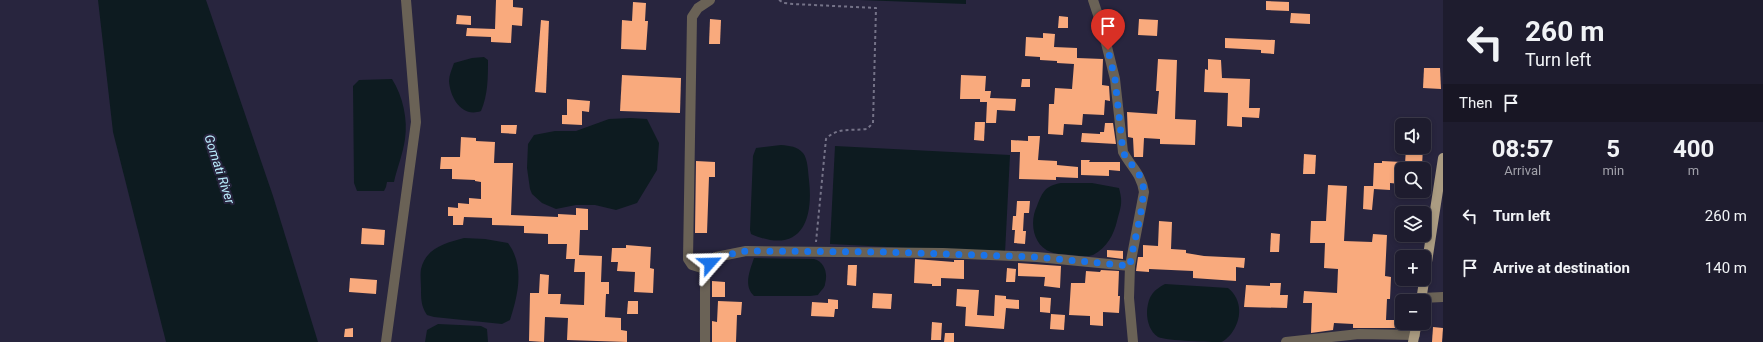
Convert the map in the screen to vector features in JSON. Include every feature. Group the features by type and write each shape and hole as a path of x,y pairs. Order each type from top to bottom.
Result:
{"main road":[{"path":"1423,294 1443,158"}],"street":[{"path":"386,342 416,122 406,0"},
{"path":"705,269 692,265 688,259 691,42 692,17 694,12 710,0"},
{"path":"1093,0 1102,27 1115,79 1123,152 1128,161 1139,174 1144,192 1130,266 1129,298 1135,342"},
{"path":"705,342 705,269 716,257 746,251 884,252 1021,256 1130,266"},
{"path":"1431,298 1443,297"},
{"path":"1286,342 1359,334 1414,338"}],"path":[{"path":"779,0 784,3 876,8 873,123 867,129 838,130 826,139 815,252"}],"water":[{"name":"Gomati River","path":"98,0 206,0 273,196 318,342 166,342 113,132"},
{"path":"860,0 966,0 966,4"},
{"path":"484,57 488,60 485,99 481,111 468,112 458,105 452,94 449,81 450,74 454,63 472,58"},
{"path":"392,79 402,100 406,124 404,145 394,182 387,182 384,191 357,191 354,183 353,86 359,80"},
{"path":"609,119 647,119 659,143 657,170 637,203 616,210 595,205 576,205 556,209 542,203 532,194 527,168 528,144 534,135 555,131 576,131"},
{"path":"781,145 796,148 805,156 808,166 810,196 809,210 806,222 800,231 792,237 781,240 767,239 751,234 750,230 753,156 756,148"},
{"path":"835,146 1010,155 1005,253 830,244"},
{"path":"1061,183 1092,183 1119,188 1121,204 1114,231 1106,245 1093,255 1083,256 1053,253 1040,245 1034,233 1033,219 1043,193 1051,186"},
{"path":"464,238 485,239 508,243 517,261 518,281 515,301 510,320 502,324 434,317 427,315 422,305 421,269 427,256 443,244"},
{"path":"754,258 814,259 821,263 825,269 825,285 818,295 754,296 749,288 748,278"},
{"path":"1165,284 1228,288 1236,298 1239,310 1237,323 1231,334 1221,342 1180,340 1158,337 1155,335 1148,323 1148,307 1154,292"},
{"path":"438,324 481,326 487,329 488,342 425,342 427,330"}],"building":[{"path":"496,0 513,0 513,7 523,8 522,26 512,25 511,43 491,42 491,37 466,36 467,28 495,29"},
{"path":"1266,1 1289,2 1289,11 1266,10"},
{"path":"633,2 646,3 645,21 648,21 646,50 621,49 622,20 632,21"},
{"path":"1291,13 1310,14 1310,24 1290,23"},
{"path":"457,15 471,16 471,25 456,24"},
{"path":"1059,16 1068,17 1068,28 1058,28"},
{"path":"710,19 721,20 720,44 709,44"},
{"path":"1139,19 1158,20 1157,36 1138,35"},
{"path":"541,20 549,21 546,93 535,92"},
{"path":"1043,33 1055,34 1054,47 1077,48 1077,58 1103,59 1102,85 1109,86 1110,101 1105,100 1104,115 1083,114 1082,125 1064,124 1063,135 1048,134 1049,104 1054,104 1055,88 1072,89 1074,64 1057,63 1057,61 1040,60 1040,57 1025,56 1026,37 1043,38"},
{"path":"1225,38 1275,40 1274,54 1261,53 1261,50 1225,48"},
{"path":"1158,59 1177,60 1175,119 1196,120 1195,145 1160,144 1160,139 1144,138 1143,157 1134,157 1133,138 1128,137 1127,112 1157,114 1159,91 1156,91"},
{"path":"1208,59 1221,60 1222,78 1250,79 1249,108 1260,108 1259,118 1242,117 1242,127 1227,126 1228,93 1204,92 1205,69 1208,70"},
{"path":"1424,68 1440,68 1441,89 1423,88"},
{"path":"622,75 681,78 680,113 620,111"},
{"path":"961,75 986,76 985,91 991,91 990,98 1016,99 1015,111 997,110 996,123 986,123 987,102 980,102 980,99 960,99"},
{"path":"1022,79 1030,79 1030,87 1021,87"},
{"path":"567,99 590,101 589,112 582,111 582,125 562,124 562,115 567,115"},
{"path":"975,122 985,122 984,141 974,140"},
{"path":"1105,123 1113,123 1116,144 1081,142 1082,133 1100,134 1100,132 1104,132"},
{"path":"501,125 517,125 516,134 501,133"},
{"path":"1028,136 1040,136 1038,160 1057,161 1057,165 1078,167 1078,178 1056,177 1056,180 1019,179 1020,152 1011,152 1011,140 1028,141"},
{"path":"461,137 476,138 476,141 495,142 494,163 513,163 511,215 558,217 558,214 576,215 576,208 588,209 588,230 580,230 579,255 602,256 601,282 609,282 609,294 606,294 605,317 621,318 621,330 627,331 627,342 567,340 568,318 545,317 544,342 529,341 530,293 539,293 540,274 549,275 548,294 561,294 560,304 584,305 585,272 574,272 575,259 566,259 567,244 548,244 548,234 524,233 524,226 492,225 492,218 464,217 463,225 453,225 453,216 448,216 448,207 458,208 458,203 469,204 469,198 481,199 481,182 475,180 452,179 452,169 440,169 441,157 460,157"},
{"path":"1304,154 1316,155 1315,174 1303,174"},
{"path":"1406,154 1423,154 1422,162 1405,162"},
{"path":"1081,160 1090,160 1089,162 1120,162 1120,171 1109,170 1109,176 1081,175"},
{"path":"696,161 715,162 715,177 709,177 707,233 695,233"},
{"path":"1382,161 1402,162 1395,162 1395,183 1390,183 1390,190 1374,189 1372,210 1363,209 1364,186 1373,186 1374,163 1382,163"},
{"path":"1328,185 1347,186 1344,241 1372,242 1373,234 1387,235 1385,276 1391,277 1390,299 1387,299 1386,320 1395,320 1395,328 1353,328 1353,324 1334,323 1333,330 1311,333 1312,303 1303,303 1304,291 1337,293 1338,269 1324,268 1325,243 1310,243 1311,221 1326,221"},
{"path":"1017,201 1030,201 1029,213 1024,213 1023,231 1026,231 1025,244 1014,243 1015,230 1012,230 1013,216 1016,216"},
{"path":"1159,221 1172,222 1171,249 1186,250 1186,253 1204,256 1245,258 1244,268 1236,267 1236,281 1193,278 1193,271 1149,269 1149,272 1136,271 1138,257 1143,257 1143,245 1158,246"},
{"path":"362,228 385,230 384,245 361,244"},
{"path":"1271,233 1280,234 1279,252 1270,252"},
{"path":"626,245 651,247 650,268 654,269 653,293 634,292 635,272 617,271 618,262 611,262 612,248 626,248"},
{"path":"1107,250 1123,251 1123,259 1107,257"},
{"path":"915,259 954,262 954,260 964,260 964,279 941,278 941,286 914,283"},
{"path":"1018,263 1061,266 1060,288 1044,286 1045,277 1018,276"},
{"path":"848,265 857,265 856,286 847,285"},
{"path":"1007,268 1016,269 1015,282 1006,282"},
{"path":"1101,270 1119,271 1119,313 1103,312 1103,326 1090,325 1090,316 1069,315 1071,283 1085,283 1086,271 1100,272"},
{"path":"350,278 377,280 376,294 349,292"},
{"path":"712,281 725,282 725,297 712,297"},
{"path":"1270,283 1281,283 1280,295 1288,295 1287,308 1244,307 1246,285 1270,286"},
{"path":"957,289 979,290 977,315 994,316 995,295 1006,296 1006,299 1019,300 1019,309 1006,308 1004,329 965,326 966,307 956,306"},
{"path":"873,293 892,294 891,309 872,308"},
{"path":"1040,297 1051,298 1050,313 1040,312"},
{"path":"828,299 838,300 838,309 835,309 834,317 811,316 812,302 828,303"},
{"path":"628,301 638,301 638,314 627,314"},
{"path":"718,301 742,302 741,315 737,315 736,342 712,342 712,321 717,322"},
{"path":"1051,314 1065,315 1064,330 1050,329"},
{"path":"932,322 942,323 941,340 931,340"},
{"path":"1433,327 1443,328 1442,342 1432,342"},
{"path":"353,328 353,337 344,337 345,329"},
{"path":"945,333 954,333 954,342 944,342"}],"route":[{"path":"710,263 716,257 746,251 943,253 1037,257 1130,266 1144,192 1139,174 1128,161 1123,152 1115,79 1108,50"}]}
